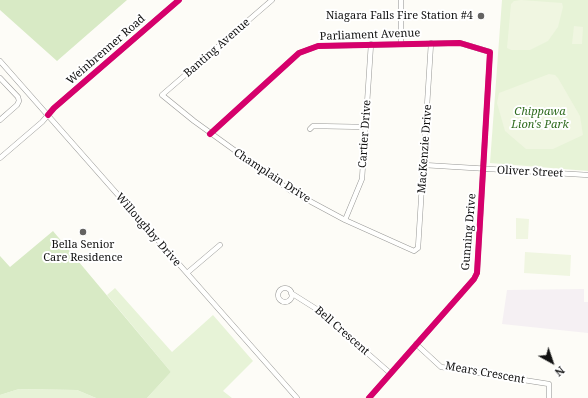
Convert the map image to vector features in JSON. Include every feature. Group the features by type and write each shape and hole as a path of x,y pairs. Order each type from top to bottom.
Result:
{"street":[{"name":"Weinbrenner Road","path":"0,158 42,122 54,108 179,0"},
{"name":"Banting Avenue","path":"162,95 272,0"},
{"path":"401,0 401,43"},
{"name":"Parliament Avenue","path":"210,134 299,53 318,46 401,43 464,43 490,52"},
{"name":"MacKenzie Drive","path":"414,251 418,248 431,43"},
{"name":"Cartier Drive","path":"345,220 362,179 371,44"},
{"name":"Gunning Drive","path":"369,398 474,279 477,273 490,52"},
{"name":"Willoughby Drive","path":"1,63 297,398"},
{"path":"0,78 18,97 19,101 17,105 0,120"},
{"name":"Champlain Drive","path":"162,95 210,134 287,189 345,220 414,251"},
{"path":"310,129 313,126 366,127"},
{"name":"Oliver Street","path":"424,165 588,175"},
{"path":"187,273 220,245"},
{"name":"Bell Crescent","path":"291,293 318,310 390,373"},
{"name":"Mears Crescent","path":"416,344 441,367 549,384 549,398"}],"shaded area":[{"path":"584,289 584,302 588,302 588,333 502,324 507,290"}],"green space":[{"path":"0,0 127,0 57,61 0,10"},
{"name":"Chippawa Lion's Park","path":"502,0 588,0 588,171 490,163"},
{"path":"521,0 562,3 563,7 558,27 548,41 530,50 511,50 507,48 511,4 514,1"},
{"path":"574,26 583,27 582,44 572,44"},
{"path":"549,74 555,75 558,78 580,116 583,135 553,149 526,149 505,131 497,103 499,93"},
{"path":"516,218 529,219 528,239 516,239"},
{"path":"53,231 171,372 147,398 96,398 77,390 19,389 0,395 0,256 10,267"},
{"path":"525,252 571,255 570,276 524,273"},
{"path":"115,288 172,352 213,315 253,361 223,391 232,398 147,398 171,372 107,295"},
{"path":"19,389 77,390 96,398 0,398 0,395"}],"cycle path":[{"path":"48,115 54,108 179,0"},
{"path":"210,134 299,53 318,46 460,43 490,52 477,273 474,279 369,398"}],"place":[{"name":"Niagara Falls Fire Station #4","path":"481,16"},
{"name":"Bella Senior Care Residence","path":"83,232"}]}
